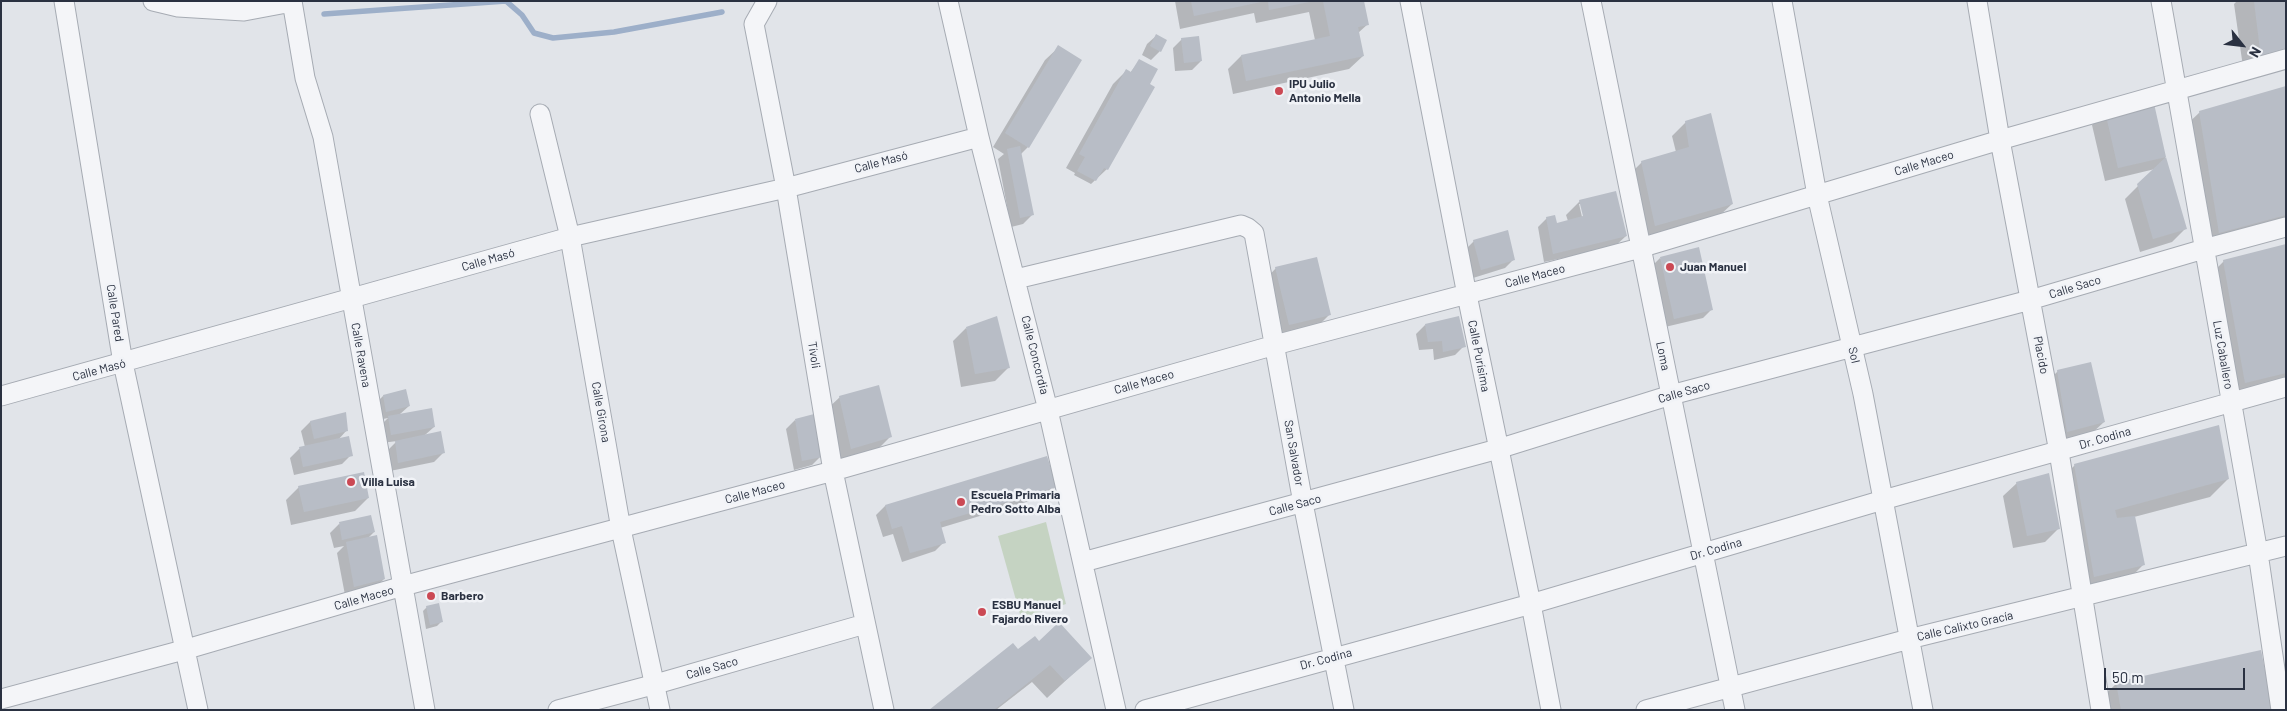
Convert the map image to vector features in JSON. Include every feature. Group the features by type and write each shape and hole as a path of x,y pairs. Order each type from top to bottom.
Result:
{"street":[{"name":"Calle Pared","path":"64,1 123,363 187,649 198,710"},
{"path":"153,1 178,7 244,11 292,1"},
{"name":"Calle Ravena","path":"292,1 305,78 323,137 350,299 404,586 425,710"},
{"name":"Tívoli","path":"767,1 754,24 786,188 832,471 884,710"},
{"name":"Calle Concordia","path":"948,1 979,136 1048,410 1116,710"},
{"name":"Calle Purísima","path":"1410,1 1551,710"},
{"name":"Loma","path":"1591,1 1735,710"},
{"name":"Sol","path":"1782,1 1817,195 1863,394 1923,710"},
{"name":"Placido","path":"1977,1 2000,140 2059,452 2101,710"},
{"name":"Luz Caballero","path":"2161,1 2175,90 2258,552 2281,710"},
{"name":"Calle Maceo","path":"1,699 187,649 404,586 832,471 1275,345 1640,248 2000,140 2286,59"},
{"name":"Calle Girona","path":"540,114 570,237 621,529 656,684 660,710"},
{"name":"Calle Masó","path":"1,396 570,237 786,188 979,136"},
{"name":"San Salvador","path":"1016,279 1242,226 1254,233 1344,710"},
{"name":"Calle Saco","path":"1083,562 1304,503 1498,448 1671,395 2030,300 2286,227"},
{"name":"Dr. Codina","path":"1145,710 1531,604 1883,500 2286,387"},
{"name":"Calle Calixto Gracía","path":"1646,710 1909,639 2286,546"},
{"name":"Calle Saco","path":"558,710 865,624"}],"green space":[{"path":"1046,522 1066,604 1021,618 998,536"}],"building":[{"path":"1191,1 1261,1 1261,2 1194,16"},
{"path":"1268,1 1309,1 1309,2 1269,10"},
{"path":"1323,1 1364,1 1369,25 1358,27 1364,56 1246,81 1241,55 1330,36"},
{"path":"2254,1 2286,1 2286,52 2261,58"},
{"path":"1156,34 1167,40 1161,52 1150,46"},
{"path":"1199,36 1202,61 1184,63 1181,38"},
{"path":"1058,45 1082,60 1029,148 1005,133"},
{"path":"1139,59 1158,69 1150,84 1155,87 1108,170 1104,168 1096,181 1077,171 1085,157 1079,154 1126,69 1131,72"},
{"path":"2286,86 2286,215 2219,233 2199,111"},
{"path":"2153,99 2166,157 2118,168 2105,111"},
{"path":"1711,113 1733,204 1655,226 1641,161 1689,147 1685,121"},
{"path":"1020,146 1034,215 1020,218 1007,149"},
{"path":"2166,157 2187,229 2153,239 2137,184"},
{"path":"1616,191 1627,236 1553,254 1546,217 1555,215 1557,223 1583,216 1579,200"},
{"path":"1508,230 1515,260 1481,270 1473,240"},
{"path":"2286,244 2286,373 2245,383 2223,260"},
{"path":"1699,247 1713,310 1674,319 1660,257"},
{"path":"1317,257 1331,315 1289,325 1275,267"},
{"path":"997,316 1010,368 975,374 966,327"},
{"path":"1459,316 1466,347 1443,352 1442,341 1428,342 1425,324"},
{"path":"2091,362 2105,422 2067,432 2057,370"},
{"path":"879,385 892,437 851,449 839,396"},
{"path":"406,389 410,406 386,412 383,395"},
{"path":"432,408 435,427 391,435 388,416"},
{"path":"346,412 348,431 314,439 310,421"},
{"path":"814,414 822,457 802,461 795,419"},
{"path":"2219,425 2229,479 2115,510 2117,518 2135,516 2145,565 2094,577 2074,464"},
{"path":"441,431 445,453 398,463 395,441"},
{"path":"349,436 353,456 303,467 299,447"},
{"path":"1047,456 1057,487 940,522 946,543 910,553 902,526 892,529 885,505"},
{"path":"364,472 369,498 304,512 298,486"},
{"path":"2049,473 2060,529 2027,536 2016,482"},
{"path":"371,515 375,532 342,540 339,522"},
{"path":"377,535 385,579 354,587 346,542"},
{"path":"439,603 443,622 430,625 426,606"},
{"path":"1059,622 1092,658 1065,681 1050,665 994,710 929,710 1013,643 1018,649 1035,636 1039,641"},
{"path":"2261,650 2273,710 2121,710 2116,682"}],"waterway":[{"path":"324,14 506,1 522,15 534,33 553,38 614,32 722,12"}],"place":[{"name":"IPU Julio Antonio Mella","path":"1279,91"},
{"name":"Juan Manuel","path":"1670,267"},
{"name":"Villa Luisa","path":"351,482"},
{"name":"Escuela Primaria Pedro Sotto Alba","path":"961,502"},
{"name":"Barbero","path":"431,596"},
{"name":"ESBU Manuel Fajardo Rivero","path":"982,612"}]}
